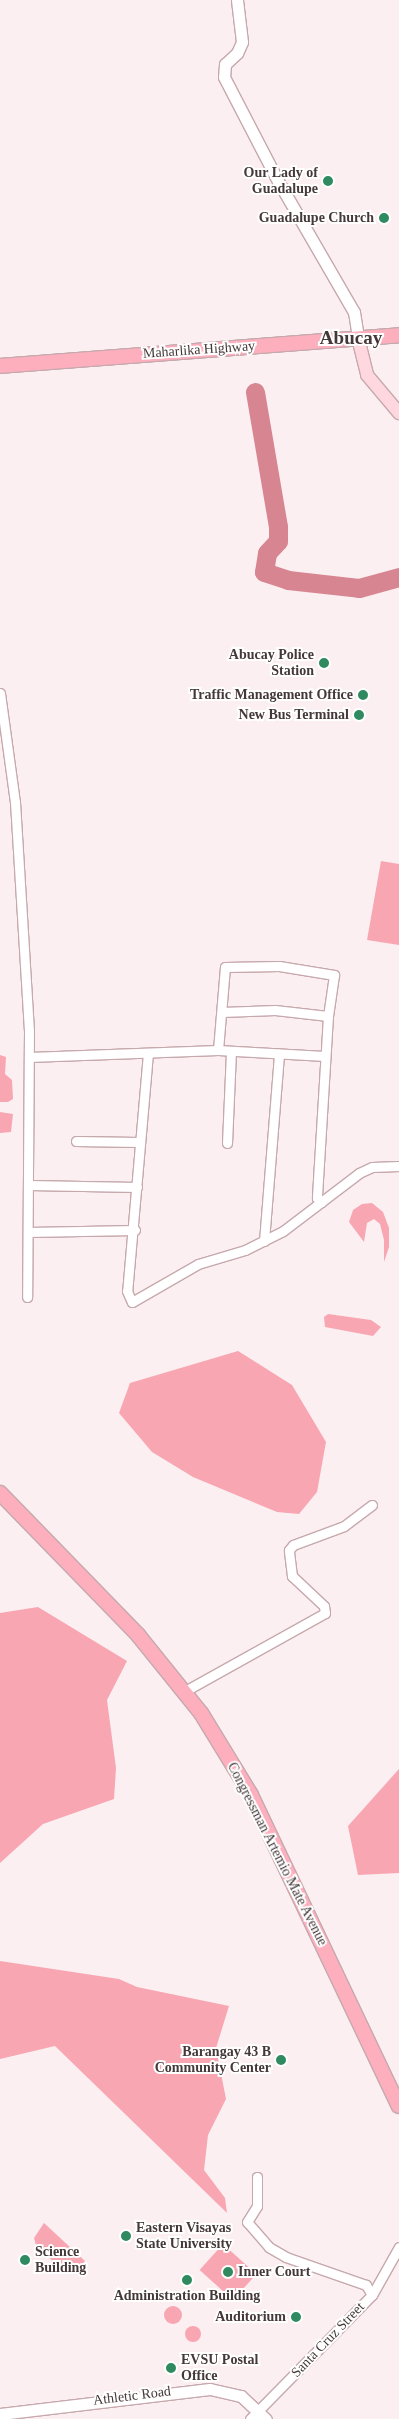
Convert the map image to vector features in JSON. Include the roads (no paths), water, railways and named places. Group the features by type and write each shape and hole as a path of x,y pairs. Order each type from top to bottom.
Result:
{"main road":[{"name":"Maharlika Highway","path":"0,366 399,335"},
{"path":"358,338 367,375 399,413"},
{"name":"Congressman Artemio Mate Avenue","path":"0,1493 126,1622 185,1691 251,1795 399,2106"}],"street":[{"path":"237,0 242,42 237,54 225,64 224,77 278,181 354,312 358,338"},
{"path":"0,693 15,802 22,896 29,1057 27,1297"},
{"path":"218,1050 225,967 280,966 334,975 328,1016 316,1198 321,1202"},
{"path":"222,1012 275,1010 328,1016"},
{"path":"29,1057 218,1050 325,1056"},
{"path":"227,1143 231,1051"},
{"path":"148,1053 138,1142 134,1230 127,1290 132,1302 198,1264 264,1241 372,1166 399,1166"},
{"path":"264,1241 279,1054"},
{"path":"76,1141 138,1142"},
{"path":"29,1186 137,1187"},
{"path":"28,1232 134,1230"},
{"path":"185,1691 325,1613 326,1608 292,1576 289,1550 293,1545 344,1526 372,1505"},
{"name":"Santa Cruz Street","path":"257,2177 257,2206 247,2224 269,2247 286,2257 366,2285 372,2295 258,2416"},
{"path":"372,2295 399,2247"},
{"name":"Athletic Road","path":"0,2414 210,2389 241,2396 258,2416"}],"waterway":[{"path":"255,392 278,527 278,541 267,553 264,572 288,580 359,588 399,577"}],"place":[{"name":"Our Lady of Guadalupe","path":"328,181"},
{"name":"Guadalupe Church","path":"384,218"},
{"name":"Abucay Police Station","path":"324,663"},
{"name":"Traffic Management Office","path":"363,695"},
{"name":"New Bus Terminal","path":"359,715"},
{"name":"Barangay 43 B Community Center","path":"281,2060"},
{"name":"Eastern Visayas State University","path":"126,2236"},
{"name":"Science Building","path":"25,2260"},
{"name":"Inner Court","path":"228,2272"},
{"name":"Administration Building","path":"187,2280"},
{"name":"Auditorium","path":"296,2317"},
{"name":"EVSU Postal Office","path":"171,2368"}],"district":[{"name":"Abucay","path":"351,338"}]}
